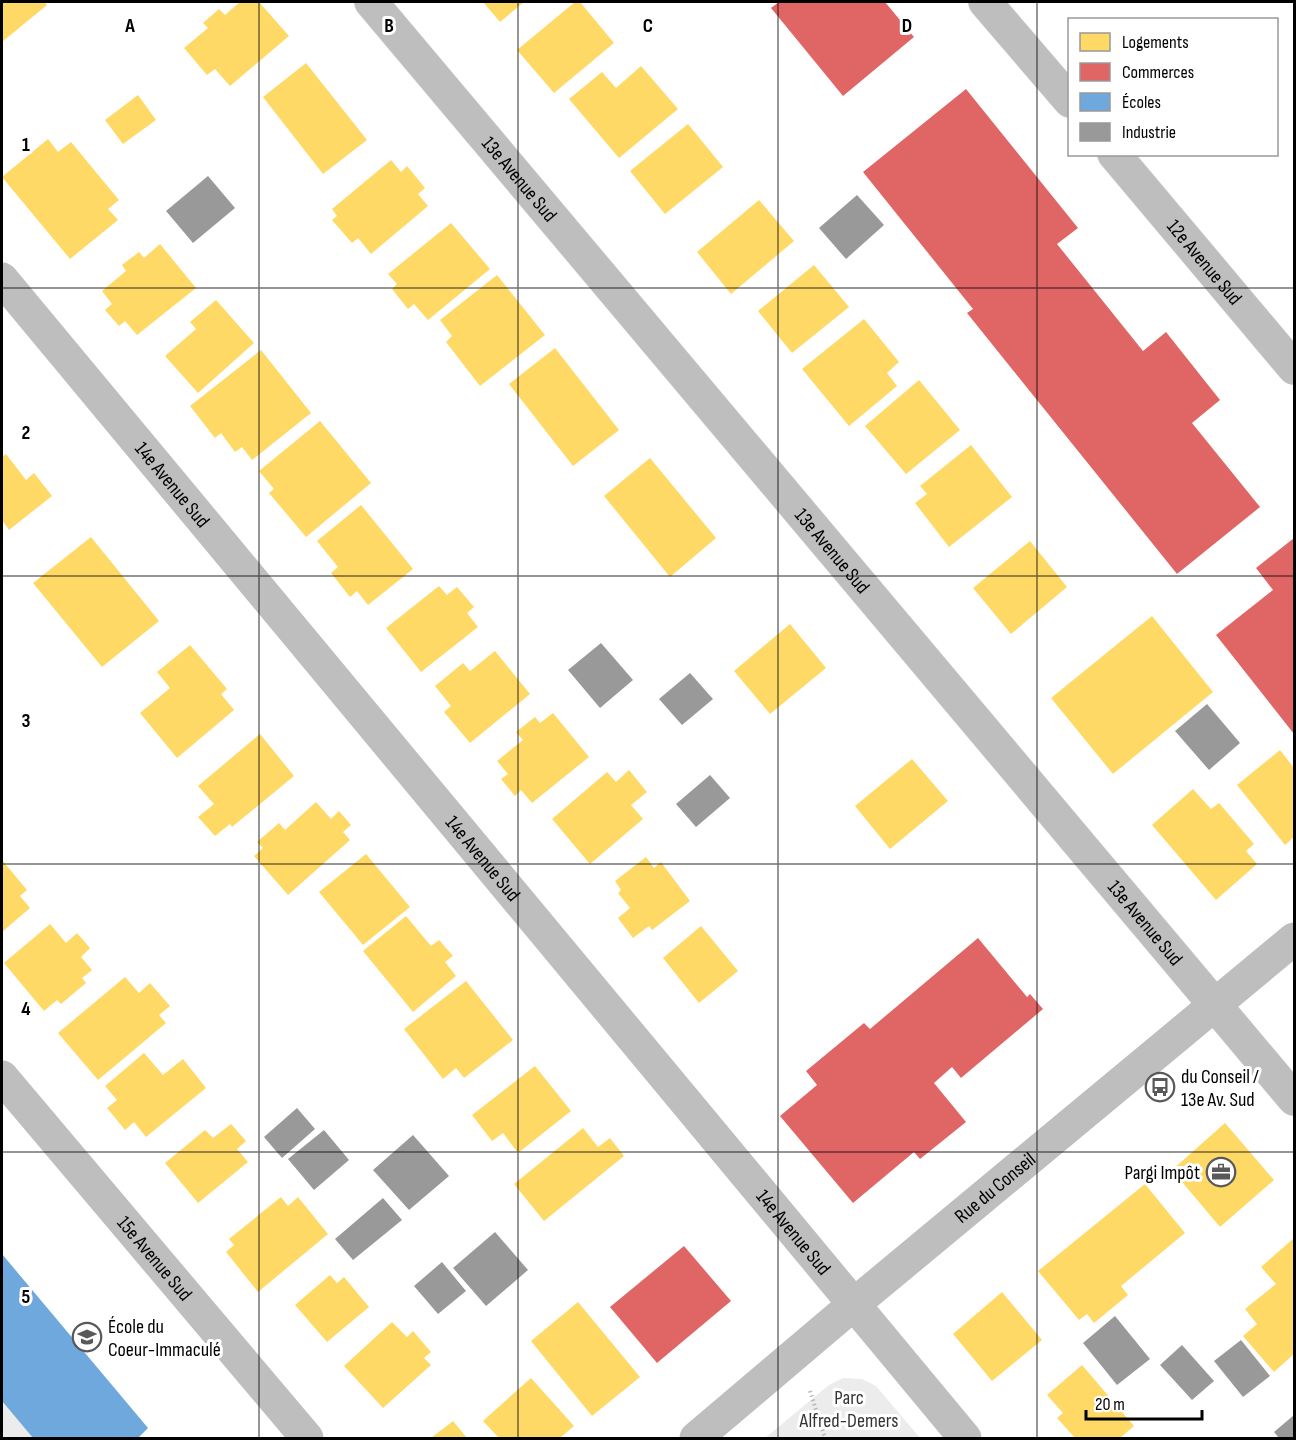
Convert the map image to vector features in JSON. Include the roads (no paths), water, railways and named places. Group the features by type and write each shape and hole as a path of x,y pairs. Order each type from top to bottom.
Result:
{"street":[{"name":"13e Avenue Sud","path":"372,2 1294,1099"},
{"path":"985,2 1068,99"},
{"name":"12e Avenue Sud","path":"1116,156 1294,368"},
{"name":"14e Avenue Sud","path":"2,279 965,1438"},
{"name":"Rue du Conseil","path":"696,1438 1294,939"},
{"name":"15e Avenue Sud","path":"2,1077 307,1438"}],"place":[{"name":"du Conseil / 13e Av. Sud","path":"1160,1087"},
{"name":"Pargi Impôt","path":"1221,1172"},
{"name":"École du Coeur-Immaculé","path":"87,1337"}],"park label":[{"name":"Parc Alfred-Demers","path":"849,1408"}]}
